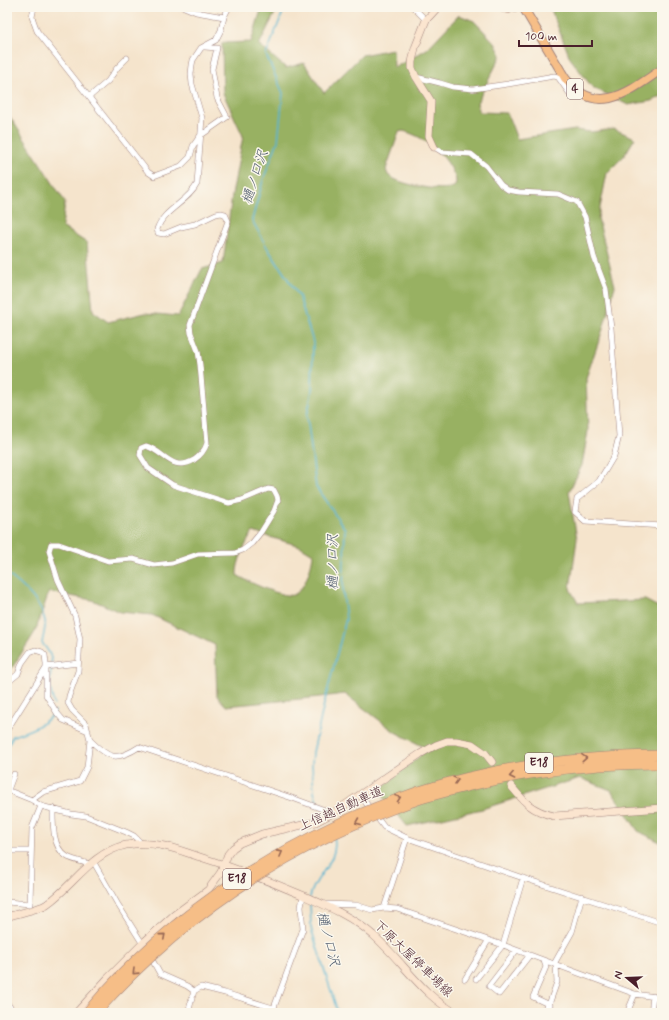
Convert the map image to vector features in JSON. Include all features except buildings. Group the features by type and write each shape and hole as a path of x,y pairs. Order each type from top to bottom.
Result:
{"highway":[{"name":"上信越自動車道","path":"82,1009 149,948 193,911 242,876 293,845 343,820 420,795 470,776 525,765 580,758 662,755"},
{"name":"上信越自動車道","path":"96,1013 133,974 170,940 198,917 246,883 321,839 420,795 527,773 608,765 662,764"}],"main road":[{"name":"4","path":"523,7 566,78 579,92 594,99 607,99 626,93 662,69"}],"street":[{"path":"34,7 32,17 36,31 148,172 154,176 181,166 190,157 193,146 200,136 227,117 221,109 217,98 212,69 217,48 204,47"},
{"path":"184,7 196,12 224,17"},
{"path":"32,800 44,792 80,781 87,767 90,740 86,724 72,710 68,703 78,671 80,639 75,616 58,580 49,551 51,544 59,544 108,561 133,559 154,565 172,563 198,554 235,553 243,550 252,543 261,532 274,511 278,500 276,493 271,489 242,500 229,503 173,485 148,468 140,455 141,448 146,446 172,462 184,464 198,457 207,443 198,351 191,333 190,325 228,221 224,214 219,213 195,224 181,227 164,234 158,234 157,231 161,220 192,192 197,184 202,118 192,84 191,69 193,60 204,47 216,40 229,7"},
{"path":"413,7 426,20"},
{"path":"438,7 426,20 415,48 412,62 412,68 416,77 431,102 429,136 434,147 442,152 470,154 486,166 501,185 508,190 558,194 577,202 585,217 594,257 606,289 612,328 620,436 614,456 599,481 577,498 575,512 585,521 662,526"},
{"path":"497,7 508,10 517,7"},
{"path":"89,97 108,81 127,58"},
{"path":"416,77 452,87 473,89 554,76 558,77 572,98 579,92"},
{"path":"7,683 18,674 22,663 32,651 38,651 44,655 46,667 46,695 57,713 63,720 88,731"},
{"path":"46,667 78,663"},
{"path":"7,730 46,667"},
{"path":"90,740 105,754 111,756 130,753 139,748 295,799 333,813"},
{"path":"96,1013 82,1009 142,944 174,915 208,890 216,881 228,854 240,843 262,834 316,822 333,813 420,754 436,745 456,741 472,744 485,753 492,762"},
{"path":"14,774 7,790 32,800 41,806 53,808 70,814 86,816 130,834 141,843"},
{"path":"511,786 530,807 541,813 554,816 662,808"},
{"path":"360,795 384,827 407,838 523,878 662,923"},
{"path":"7,902 30,904 32,828 41,806"},
{"path":"53,808 55,838 61,850 66,856 92,863 160,974 187,986 194,991"},
{"path":"384,908 407,838"},
{"name":"下原大屋停車場線","path":"7,915 10,916 46,904 92,863 117,847 141,843 160,845 224,865 275,884 350,918 374,936 426,990 453,1012"},
{"path":"7,852 31,851"},
{"path":"476,979 503,945 523,878"},
{"path":"546,1013 557,982 555,965 572,932 582,896"},
{"path":"194,991 201,988 209,989 273,1011 303,929 301,907 308,898"},
{"path":"322,904 356,905 372,910 384,908 397,909 503,945 529,956 635,994 662,998"},
{"path":"464,979 488,941"},
{"path":"516,951 488,986 498,994 529,956"},
{"path":"544,961 546,967 533,997 550,1005"},
{"path":"188,1013 194,991"},
{"path":"628,1013 635,994"},
{"path":"651,1013 653,996"},
{"path":"7,1003 14,1013"},
{"path":"537,1013 550,1005"}],"green space":[{"path":"262,7 278,7 259,45 286,68 304,63 324,93 362,55 393,49 394,68 427,49 459,15 474,21 495,43 501,55 477,103 479,112 507,113 517,139 575,130 591,132 614,129 635,138 624,156 607,173 598,218 615,286 603,329 586,378 588,431 582,465 569,492 577,539 570,589 578,603 645,600 662,609 662,843 638,831 611,790 580,778 482,809 407,826 378,791 428,749 395,732 345,694 226,706 217,696 215,645 152,615 120,612 92,600 49,592 35,632 12,668 7,670 7,112 65,202 62,227 87,243 93,311 108,322 145,313 178,316 202,269 223,263 232,195 243,136 223,93 222,43 251,42","holes":["403,131 425,141 443,157 448,163 455,177 456,182 454,187 439,189 420,187 401,182 388,175 386,170 387,166 399,132","253,532 300,546 313,554 307,577 297,593 288,595 273,592 237,575 238,565 242,553"]},
{"path":"550,7 662,7 662,96 651,101 628,105 592,87 570,58"}],"waterway":[{"name":"樋ノ口沢","path":"285,7 266,55 283,93 278,141 263,180 252,220 268,249 299,296 313,342 312,391 307,416 316,487 345,529 343,591 346,619 313,752 312,765 314,792 318,805"},
{"path":"7,574 30,594 43,614 45,629 42,643 50,655 52,664 50,687 54,705"},
{"path":"7,746 13,736 31,730 42,724 55,711"},
{"name":"樋ノ口沢","path":"310,897 312,889 333,854 335,846 334,837"},
{"name":"樋ノ口沢","path":"310,900 311,928 338,1013"}]}
